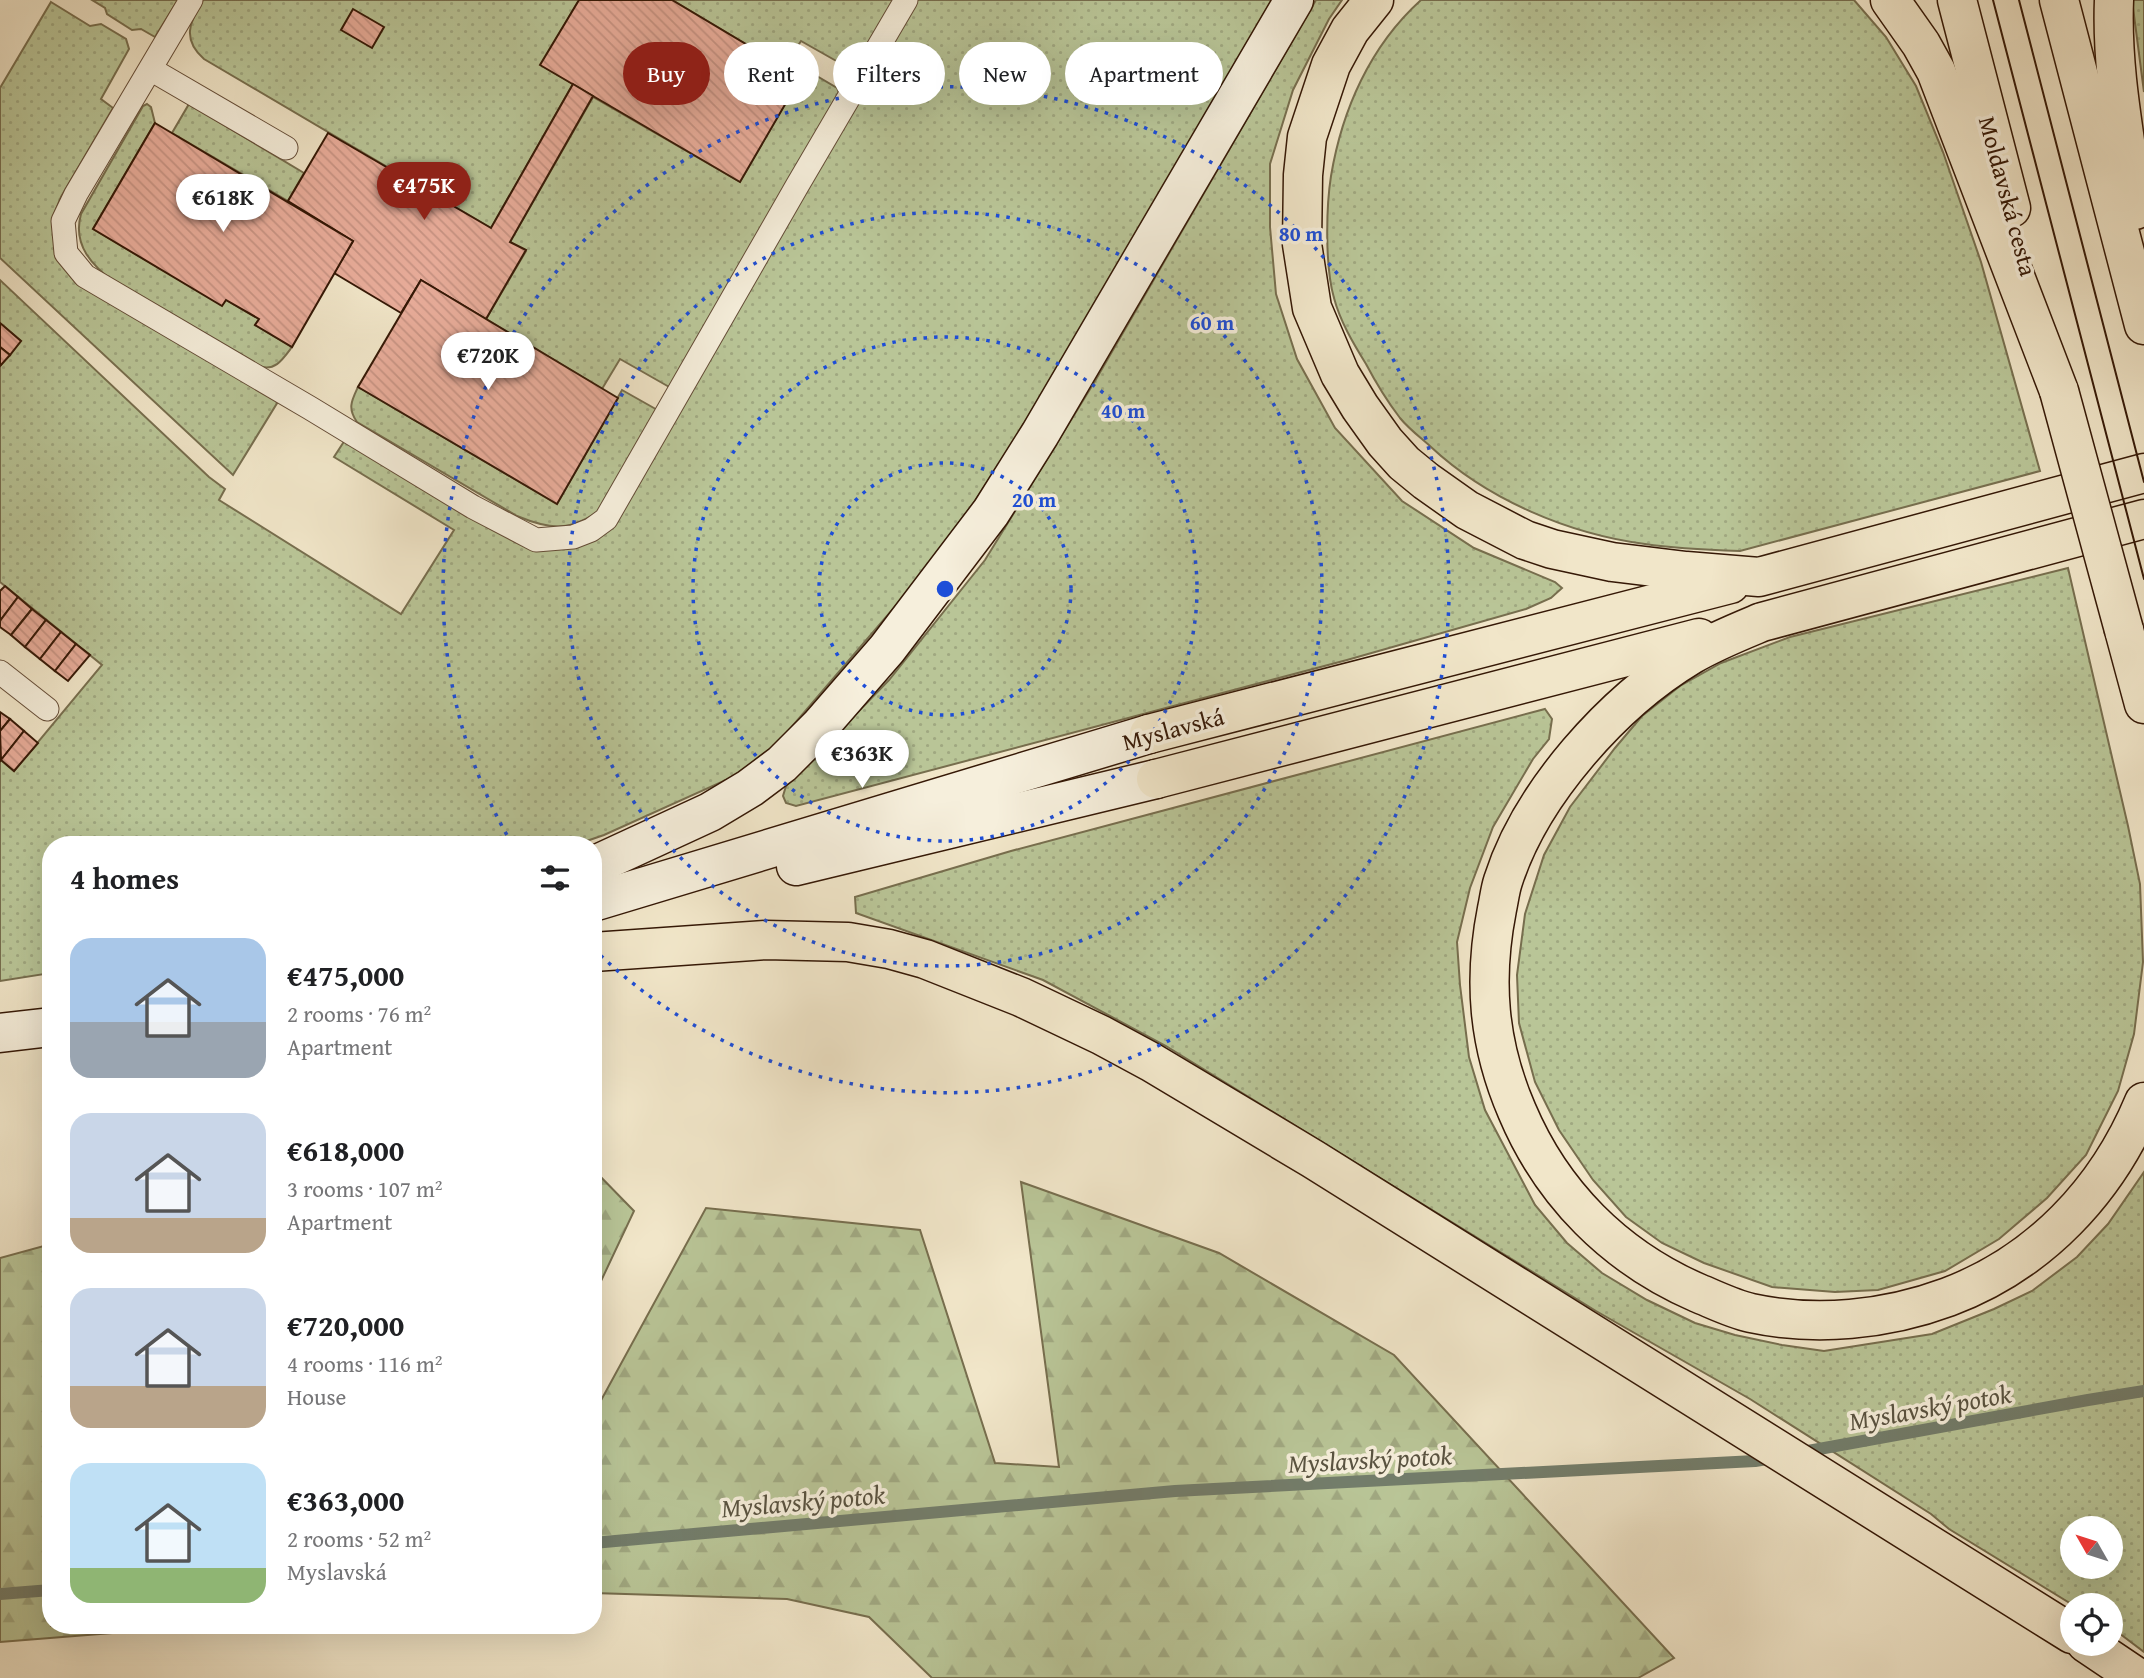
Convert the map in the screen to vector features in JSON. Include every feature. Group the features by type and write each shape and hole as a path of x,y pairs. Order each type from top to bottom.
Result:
{"highway":[{"path":"1374,0 1350,30 1331,65 1307,137 1303,175 1302,244 1312,308 1340,374 1360,407 1385,442 1404,463 1426,481 1467,510 1525,540 1552,550 1612,562 1759,577"},
{"path":"1890,0 1936,71 2059,391 2144,704"},
{"name":"Moldavská cesta","path":"1957,0 2059,391"},
{"path":"2059,0 2144,325"},
{"path":"2114,0 2116,64 2144,282"},
{"name":"Myslavská","path":"1149,734 1759,577 2144,473"},
{"path":"2144,519 1762,622 1715,642 1668,670 1585,744 1556,781 1525,830 1503,881 1491,940 1488,997 1496,1046 1507,1088 1528,1139 1559,1188 1594,1226 1648,1267 1677,1284 1750,1312 1825,1320 1889,1314 1928,1304 1997,1274 2062,1226 2085,1202 2112,1165 2144,1102"},
{"name":"Myslavská","path":"1156,779 1762,622"},
{"path":"602,951 766,940 848,942 890,949 925,959 1021,997 1152,1062 1313,1159 2060,1627"},
{"path":"2105,1656 2138,1678"}],"street":[{"path":"602,862 710,812 750,788 782,764 820,726 887,649 991,512 1047,422 1294,0"},
{"name":"Myslavská","path":"602,899 1149,734"},
{"name":"Myslavská","path":"602,913 1156,779"},
{"path":"0,1033 42,1028"}],"lane":[{"path":"191,0 76,194 63,221 66,253 85,276 484,513 536,540 573,537 591,530 606,519 906,0"},
{"path":"152,69 286,148"},
{"path":"0,672 47,709"}],"green space":[{"path":"92,0 178,0 155,37 141,29 132,30 107,14 105,8"},
{"path":"203,0 579,0 541,65 573,84 491,228 204,59 190,38 191,23"},
{"path":"672,0 894,0 870,42 833,42 833,59 819,51 819,42 742,42"},
{"path":"907,0 1272,0 1223,84 1223,42 1065,42 1065,105 1211,105 1037,405 975,501 905,595 777,744 735,776 601,836 42,836 42,974 0,981 0,759 14,771 102,665 0,582 0,366 21,341 0,323 0,280 225,489 219,500 401,614 454,530 334,457 345,440 519,532 591,530 844,105 945,105 945,42 882,42"},
{"path":"1316,0 1342,0 1329,19 1293,90 1270,164 1270,227 1276,294 1297,359 1335,428 1402,501 1474,548 1555,582 1562,588 1551,598 1526,609 1347,660 796,806 786,803 783,796 786,786 889,680 985,560 1095,381"},
{"path":"1421,0 1854,0 1886,37 1916,86 1943,152 1981,262 2040,471 1740,551 1657,546 1588,532 1531,512 1453,466 1404,422 1378,385 1340,315 1331,285 1328,254 1327,220 1331,176 1351,103 1373,58 1403,18"},
{"path":"2132,0 2144,0 2144,92"},
{"path":"51,2 90,26 101,24 126,39 129,49 101,99 113,108 61,197 52,219 58,258 279,400 233,475 0,258 0,88"},
{"path":"819,77 833,86 835,105 671,388 620,359 602,389 486,319 526,251 510,242 593,97 740,182 784,105 819,105"},
{"path":"147,104 151,107 155,123 93,229 222,305 226,300 259,319 255,325 292,347 274,366 259,366 116,284 86,254 79,236 81,214 143,106"},
{"path":"189,104 304,173 288,201 172,133"},
{"path":"358,387 557,504 622,390 661,412 604,508 571,525 552,526 517,516 357,422 351,408"},
{"path":"2068,568 2140,884 2143,962 2134,1034 2118,1091 2086,1155 2047,1198 1999,1239 1945,1271 1878,1290 1835,1292 1772,1287 1704,1263 1662,1243 1626,1217 1593,1180 1559,1130 1535,1082 1519,1023 1517,975 1525,914 1544,855 1570,807 1642,716 1680,686 1721,663 1790,637"},
{"path":"1545,709 1552,719 1549,739 1533,759 1493,827 1470,888 1457,942 1469,1057 1485,1110 1535,1205 1567,1243 1602,1273 1647,1300 1695,1323 1735,1335 1824,1351 1932,1334 2032,1291 2077,1257 2108,1224 2144,1172 2144,1652 2123,1636 2123,1593 2060,1593 2060,1597 1949,1529 1931,1514 1750,1399 1596,1311 1166,1046 1043,980 856,913 855,897 1011,851"},
{"path":"602,1178 634,1211 602,1279"},
{"path":"1021,1182 1219,1253 1394,1355 1674,1658 1638,1678 932,1678 869,1617 787,1599 602,1593 602,1399 706,1208 920,1230 995,1463 1059,1467"},
{"path":"42,1246 42,1634 100,1634 0,1642 0,1258"}],"building":[{"path":"579,0 672,0 742,42 724,42 724,105 785,105 740,182 540,65"},
{"path":"353,9 384,27 372,48 341,30"},
{"path":"573,84 593,96 510,242 526,250 486,319 421,280 401,313 334,273 353,241 288,201 328,133 491,228"},
{"path":"155,123 353,241 292,347 255,325 259,319 226,300 222,306 93,229"},
{"path":"421,280 618,398 557,504 358,387"},
{"path":"0,323 21,341 10,355 0,347"},
{"path":"0,347 10,355 0,366"},
{"path":"5,586 18,597 0,621 0,591"},
{"path":"18,597 32,609 11,635 0,627 0,621"},
{"path":"32,609 46,620 25,647 11,635"},
{"path":"46,620 61,632 40,659 25,647"},
{"path":"61,632 76,644 55,671 40,659"},
{"path":"76,644 90,655 68,681 55,671"},
{"path":"0,712 10,719 0,731"},
{"path":"10,719 24,731 1,760 0,731"},
{"path":"24,731 38,743 14,771 1,760"}],"waterway":[{"name":"Myslavský potok","path":"1797,1453 2144,1391"},
{"name":"Myslavský potok","path":"602,1542 1175,1491 1773,1458"},
{"name":"Myslavský potok","path":"0,1594 42,1591"}],"tram line":[{"path":"1993,0 2144,579"},
{"path":"2019,0 2144,482"}]}
